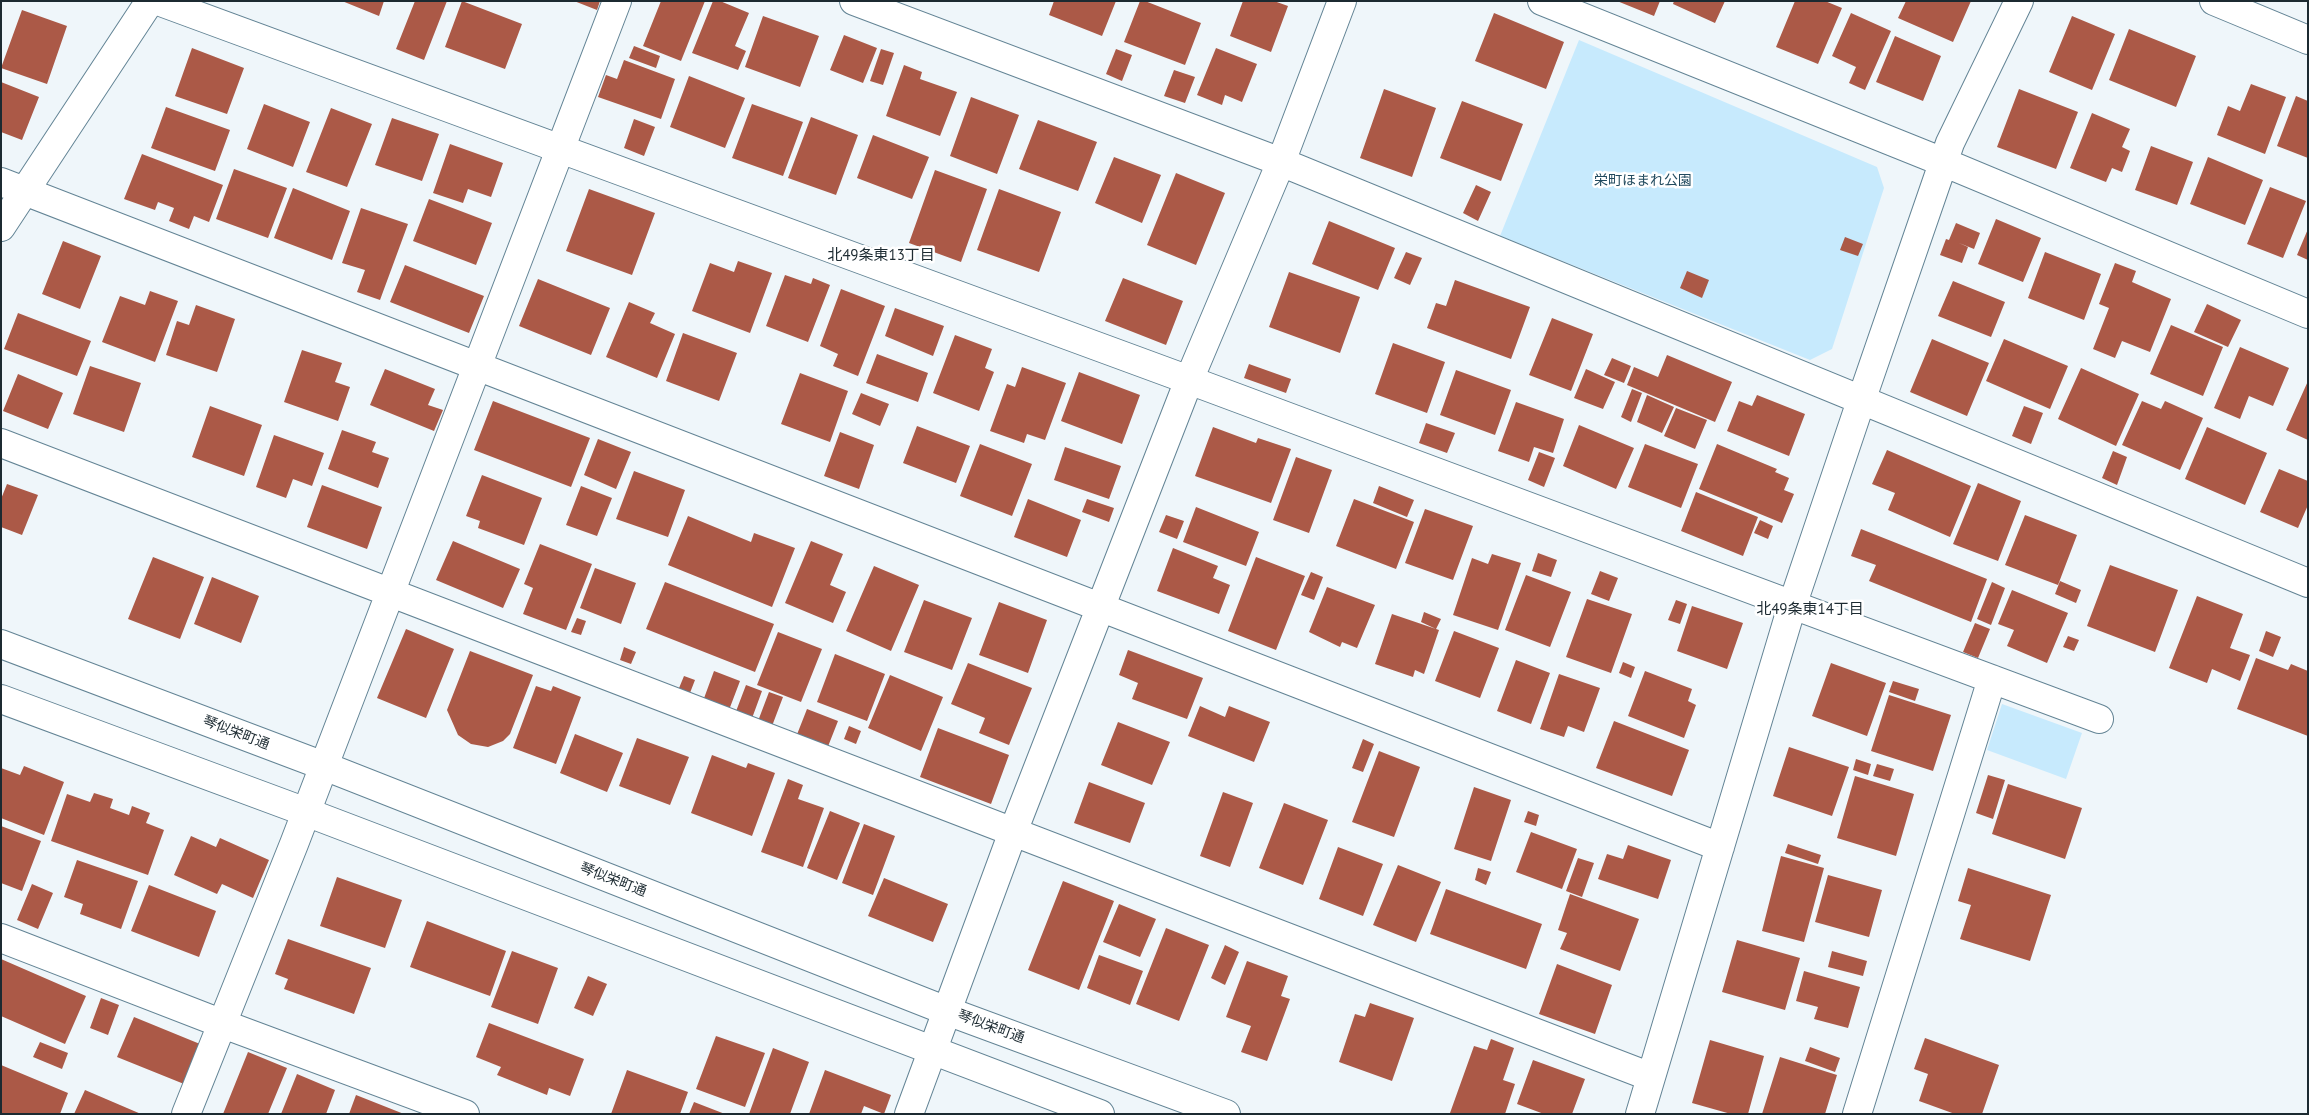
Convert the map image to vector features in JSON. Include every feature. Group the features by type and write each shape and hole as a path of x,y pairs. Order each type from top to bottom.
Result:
{"street":[{"path":"1,227 14,186 150,1"},
{"path":"158,1 1189,380 2100,720"},
{"path":"186,1114 392,592 617,1"},
{"path":"854,1 1281,162 2308,583"},
{"path":"909,1114 1013,832 1100,608 1189,380 1281,162 1342,1"},
{"path":"1542,1 1943,162 2308,314"},
{"path":"1640,1114 1792,606 1861,401 1950,143 2019,1"},
{"path":"2214,1 2308,40"},
{"path":"14,186 1720,847"},
{"path":"1,443 1651,1077"},
{"name":"琴似栄町通","path":"1,644 324,766 946,1011 1226,1114"},
{"path":"1857,1114 1992,679"},
{"path":"1,699 306,812 887,1035 932,1049 1100,1114"},
{"path":"1,938 223,1024 465,1114"}],"green space":[{"name":"栄町ほまれ公園","path":"1579,40 1877,167 1884,188 1832,349 1810,360 1500,236"},
{"path":"2002,704 2082,733 2066,779 1987,750"}],"building":[{"path":"342,1 384,1 379,16"},
{"path":"415,1 447,1 424,60 396,49"},
{"path":"462,1 522,24 505,69 445,47"},
{"path":"574,1 600,1 597,10"},
{"path":"661,1 705,1 681,61 643,46"},
{"path":"713,1 720,1 749,13 735,46 746,51 738,70 692,53"},
{"path":"1054,1 1116,1 1102,36 1049,15"},
{"path":"1140,1 1145,1 1201,23 1185,65 1124,42"},
{"path":"1243,1 1274,1 1288,6 1271,52 1230,36"},
{"path":"1617,1 1660,1 1654,16"},
{"path":"1674,1 1725,1 1715,23 1673,4"},
{"path":"1795,1 1825,1 1842,8 1818,64 1776,47"},
{"path":"1906,1 1971,1 1953,42 1898,18"},
{"path":"22,10 67,26 47,84 1,68"},
{"path":"1494,13 1564,42 1546,89 1475,61"},
{"path":"1851,13 1891,31 1865,90 1849,83 1856,67 1832,56"},
{"path":"763,16 819,36 800,87 745,67"},
{"path":"2072,16 2115,34 2092,90 2049,72"},
{"path":"2129,29 2196,56 2176,107 2109,80"},
{"path":"844,35 877,48 863,83 830,70"},
{"path":"1895,36 1941,56 1923,101 1876,82"},
{"path":"634,46 660,56 656,68 629,58"},
{"path":"192,48 244,68 227,114 175,96"},
{"path":"1216,48 1257,64 1242,102 1225,95 1222,105 1197,95"},
{"path":"881,49 894,53 883,85 870,81"},
{"path":"1116,49 1132,55 1122,81 1106,74"},
{"path":"624,60 675,79 661,119 598,97 606,75 617,79"},
{"path":"904,65 922,72 920,79 957,92 940,136 886,116"},
{"path":"1174,70 1195,77 1185,103 1164,96"},
{"path":"689,76 745,98 725,148 670,127"},
{"path":"1,82 39,97 22,140 1,132"},
{"path":"2251,84 2286,97 2265,154 2217,135 2228,106 2240,111"},
{"path":"1384,89 1436,108 1412,177 1360,158"},
{"path":"2019,89 2078,112 2056,169 1997,147"},
{"path":"2296,96 2308,101 2308,158 2277,146"},
{"path":"971,97 1019,115 997,174 950,156"},
{"path":"1462,101 1523,124 1501,181 1440,158"},
{"path":"264,104 310,122 293,167 247,149"},
{"path":"752,104 803,122 783,176 732,158"},
{"path":"166,107 230,130 215,171 151,148"},
{"path":"331,108 372,124 347,187 306,172"},
{"path":"2092,113 2130,129 2122,147 2130,151 2122,172 2112,168 2106,182 2070,168"},
{"path":"811,117 858,135 836,195 788,178"},
{"path":"392,118 439,134 422,181 375,165"},
{"path":"634,119 655,127 644,156 624,148"},
{"path":"1038,120 1097,142 1078,191 1019,169"},
{"path":"873,135 929,157 912,199 857,178"},
{"path":"450,144 503,163 491,197 468,189 463,203 433,193"},
{"path":"2151,146 2193,162 2177,205 2135,190"},
{"path":"142,154 223,185 209,222 194,216 189,229 169,221 174,208 158,202 155,210 124,199"},
{"path":"1114,157 1161,175 1142,223 1095,203"},
{"path":"2208,157 2263,180 2245,225 2190,204"},
{"path":"234,169 287,188 268,238 216,219"},
{"path":"935,170 987,189 961,262 909,243"},
{"path":"1176,173 1225,193 1196,265 1147,245"},
{"path":"1476,185 1491,192 1478,221 1463,213"},
{"path":"2270,187 2306,201 2283,258 2247,244"},
{"path":"293,188 350,211 332,260 274,238"},
{"path":"589,189 655,213 632,275 566,251"},
{"path":"999,189 1061,212 1039,272 977,250"},
{"path":"429,199 492,223 476,265 413,241"},
{"path":"361,208 408,224 380,300 357,292 365,270 342,263"},
{"path":"1996,219 2041,238 2023,282 1978,264"},
{"path":"1329,221 1395,248 1378,290 1312,264"},
{"path":"1956,223 1980,233 1974,249 1959,243 1968,247 1962,263 1940,255 1946,239 1949,240"},
{"path":"2308,229 2308,260 2297,255"},
{"path":"1845,237 1863,244 1858,256 1840,250"},
{"path":"63,241 101,256 80,309 42,294"},
{"path":"1406,252 1422,258 1410,285 1394,278"},
{"path":"2045,252 2101,274 2084,320 2028,298"},
{"path":"738,261 772,273 750,333 692,311 710,263 734,272"},
{"path":"2115,263 2136,271 2132,282 2171,299 2150,352 2122,341 2115,358 2093,349 2109,308 2099,304"},
{"path":"405,265 484,296 469,333 390,302"},
{"path":"1687,271 1709,280 1702,298 1680,288"},
{"path":"1289,272 1360,297 1340,353 1269,327"},
{"path":"785,275 811,284 813,278 830,285 808,342 766,326"},
{"path":"1123,278 1183,301 1166,345 1105,321"},
{"path":"538,279 610,308 591,355 519,326"},
{"path":"1455,280 1530,307 1511,359 1427,328 1436,303 1446,306"},
{"path":"1953,281 2005,302 1991,337 1938,316"},
{"path":"841,289 885,306 858,376 833,366 838,354 820,346"},
{"path":"150,291 178,301 155,362 102,342 120,296 145,305"},
{"path":"629,302 655,313 650,323 675,334 657,378 606,357"},
{"path":"2207,304 2241,320 2228,347 2194,332"},
{"path":"196,305 235,319 217,372 166,355 177,321 189,325"},
{"path":"895,308 944,326 933,356 885,336"},
{"path":"18,313 91,341 77,376 4,349"},
{"path":"1552,318 1593,334 1571,391 1529,375"},
{"path":"2171,325 2223,347 2203,396 2150,374"},
{"path":"683,333 737,353 719,401 666,381"},
{"path":"955,335 992,349 985,368 994,372 979,411 933,393"},
{"path":"1932,339 1989,363 1967,416 1910,392"},
{"path":"2004,339 2068,366 2050,409 1986,381"},
{"path":"1393,343 1445,362 1427,413 1375,394"},
{"path":"2240,347 2289,368 2273,406 2249,396 2240,419 2214,408"},
{"path":"302,350 342,363 335,382 350,387 338,421 284,402"},
{"path":"877,354 928,373 918,402 866,383"},
{"path":"1667,355 1732,382 1715,422 1627,385 1634,367 1658,377"},
{"path":"1612,358 1631,366 1624,383 1604,375"},
{"path":"1249,364 1291,379 1286,393 1244,378"},
{"path":"90,366 141,383 124,432 73,414"},
{"path":"1022,367 1066,383 1045,440 1027,434 1024,443 990,431 1007,384 1015,387"},
{"path":"2081,368 2139,394 2116,446 2058,419"},
{"path":"385,369 435,389 428,405 443,410 434,431 370,405"},
{"path":"1586,369 1615,382 1603,409 1574,398"},
{"path":"1456,370 1511,390 1495,435 1440,415"},
{"path":"1079,372 1140,395 1122,444 1061,421"},
{"path":"800,373 848,391 830,442 781,424"},
{"path":"18,374 63,393 48,429 3,411"},
{"path":"2308,381 2308,440 2286,430"},
{"path":"1632,389 1642,393 1631,422 1621,417"},
{"path":"861,393 889,404 880,426 852,414"},
{"path":"1647,395 1674,407 1662,433 1637,422"},
{"path":"1757,395 1805,414 1789,456 1727,431 1739,401 1752,406"},
{"path":"493,401 590,438 571,487 474,450"},
{"path":"2142,401 2161,409 2165,401 2203,418 2180,470 2122,445"},
{"path":"1516,402 1564,419 1553,453 1534,447 1529,462 1498,451"},
{"path":"210,406 262,425 244,476 192,457"},
{"path":"2024,406 2043,413 2031,444 2012,436"},
{"path":"1676,408 1707,420 1695,449 1664,436"},
{"path":"1426,423 1455,433 1447,453 1419,443"},
{"path":"1579,425 1634,448 1616,489 1563,466"},
{"path":"917,426 970,446 956,483 903,463"},
{"path":"1213,427 1256,443 1258,438 1291,449 1271,503 1195,476"},
{"path":"2207,427 2267,453 2245,505 2185,479"},
{"path":"342,430 376,442 372,452 389,458 378,488 328,469"},
{"path":"840,432 874,445 859,489 824,476"},
{"path":"274,435 324,453 312,486 293,479 286,498 256,487"},
{"path":"598,439 631,452 616,489 584,475"},
{"path":"980,444 1032,464 1012,516 960,496"},
{"path":"1645,444 1698,464 1681,508 1628,487"},
{"path":"1717,444 1777,469 1775,472 1789,478 1784,490 1794,494 1782,523 1699,489"},
{"path":"1065,447 1121,466 1109,499 1054,480"},
{"path":"1887,450 1971,486 1950,537 1888,510 1895,493 1872,484"},
{"path":"2113,451 2127,457 2117,485 2102,478"},
{"path":"1539,452 1555,458 1544,487 1528,480"},
{"path":"1296,457 1332,470 1309,533 1273,520"},
{"path":"2279,469 2308,481 2308,505 2298,528 2260,512"},
{"path":"634,471 685,490 668,537 616,519"},
{"path":"482,475 542,498 524,545 478,528 480,521 466,516"},
{"path":"1978,483 2021,501 1998,561 1953,544"},
{"path":"7,484 38,495 22,535 1,527 1,499"},
{"path":"322,485 382,507 367,549 307,527"},
{"path":"581,486 612,498 597,536 566,525"},
{"path":"1379,486 1414,500 1407,517 1373,503"},
{"path":"1696,492 1758,517 1743,556 1681,531"},
{"path":"1028,499 1081,520 1067,557 1014,537"},
{"path":"1087,499 1114,508 1109,522 1082,512"},
{"path":"1354,499 1414,522 1396,569 1336,546"},
{"path":"1196,507 1259,532 1246,566 1183,542"},
{"path":"1425,509 1473,526 1453,580 1405,563"},
{"path":"1166,515 1184,521 1177,539 1159,532"},
{"path":"2025,515 2077,535 2058,585 2005,565"},
{"path":"688,516 751,542 754,533 795,548 772,607 668,565"},
{"path":"1760,520 1773,526 1768,539 1754,533"},
{"path":"1861,529 1987,579 1971,622 1869,581 1876,565 1851,556"},
{"path":"453,541 520,569 503,608 436,580"},
{"path":"811,541 843,554 830,585 846,592 833,623 785,603"},
{"path":"540,544 592,564 566,630 523,614 533,588 524,584"},
{"path":"1173,548 1218,566 1213,578 1230,585 1219,614 1157,591"},
{"path":"1538,553 1557,560 1551,577 1532,571"},
{"path":"1492,554 1521,563 1498,630 1453,615 1472,558 1488,564"},
{"path":"153,557 204,577 180,639 128,619"},
{"path":"1256,557 1305,576 1276,650 1228,631"},
{"path":"2110,565 2178,590 2155,652 2087,626"},
{"path":"874,566 919,585 891,651 846,631"},
{"path":"595,568 636,583 621,624 580,608"},
{"path":"1600,571 1618,578 1609,601 1591,594"},
{"path":"1311,572 1323,577 1314,600 1301,595"},
{"path":"1526,575 1571,592 1550,647 1505,630"},
{"path":"212,577 259,596 241,643 194,624"},
{"path":"2060,581 2081,590 2076,603 2055,594"},
{"path":"665,582 774,624 755,672 646,629"},
{"path":"1992,582 2005,588 1991,625 1977,619"},
{"path":"1327,587 1375,605 1357,648 1342,642 1340,647 1309,632"},
{"path":"2012,590 2068,613 2047,663 2007,646 2014,630 1998,624"},
{"path":"2197,596 2243,614 2230,648 2250,655 2240,681 2212,669 2207,683 2169,668"},
{"path":"1587,599 1632,614 1611,673 1566,657"},
{"path":"924,600 972,618 952,670 904,652"},
{"path":"1676,600 1687,604 1680,624 1668,620"},
{"path":"999,602 1047,620 1028,673 979,655"},
{"path":"1692,606 1743,623 1727,669 1677,651"},
{"path":"1424,612 1441,619 1436,629 1421,622"},
{"path":"1392,614 1439,630 1424,674 1415,670 1413,677 1375,664"},
{"path":"577,618 586,621 581,635 571,632"},
{"path":"1975,623 1990,629 1978,658 1963,652"},
{"path":"406,629 454,649 426,718 377,698"},
{"path":"1454,631 1499,648 1480,698 1435,681"},
{"path":"2266,631 2281,637 2273,657 2259,651"},
{"path":"778,632 822,649 801,702 757,685"},
{"path":"2068,636 2079,640 2074,651 2063,647"},
{"path":"624,647 636,652 631,664 620,660"},
{"path":"1128,650 1203,678 1187,719 1132,699 1138,683 1119,675"},
{"path":"470,651 533,675 510,734 503,741 488,747 471,744 458,735 447,710"},
{"path":"835,654 885,674 867,721 817,702"},
{"path":"2256,658 2288,670 2291,664 2308,671 2308,736 2237,709"},
{"path":"1516,660 1550,673 1531,724 1497,711"},
{"path":"1623,662 1635,667 1631,678 1619,673"},
{"path":"968,663 1032,688 1009,745 979,733 985,718 951,704"},
{"path":"1831,663 1886,683 1867,736 1812,716"},
{"path":"714,671 740,681 729,710 703,701"},
{"path":"1645,671 1692,689 1688,701 1696,705 1684,738 1628,716"},
{"path":"1559,674 1600,688 1584,732 1568,726 1564,737 1540,729"},
{"path":"890,675 943,697 921,751 868,728"},
{"path":"684,676 695,680 688,698 677,693"},
{"path":"1893,681 1919,689 1915,701 1889,692"},
{"path":"746,685 762,691 751,721 735,714"},
{"path":"536,686 551,691 553,686 581,697 556,764 513,748"},
{"path":"769,692 783,697 769,734 755,729"},
{"path":"1889,695 1951,715 1933,771 1871,751"},
{"path":"1200,706 1225,717 1229,706 1270,722 1254,762 1188,736"},
{"path":"807,709 838,721 827,749 796,737"},
{"path":"1614,721 1689,750 1672,796 1596,768"},
{"path":"1118,722 1170,742 1152,785 1101,765"},
{"path":"849,726 861,731 856,744 844,739"},
{"path":"938,728 1009,755 991,804 920,777"},
{"path":"575,734 623,753 607,792 560,773"},
{"path":"637,738 689,757 670,805 619,786"},
{"path":"1363,739 1374,744 1363,772 1352,768"},
{"path":"1789,747 1849,767 1832,816 1773,796"},
{"path":"1379,751 1420,767 1394,837 1352,822"},
{"path":"712,755 746,768 748,763 775,773 752,836 691,813"},
{"path":"1856,759 1871,764 1868,775 1853,770"},
{"path":"1877,764 1894,769 1890,781 1873,776"},
{"path":"24,766 64,782 44,835 1,818 1,768 20,775"},
{"path":"1988,775 2005,780 1993,819 1976,813"},
{"path":"1855,776 1914,794 1896,856 1837,838"},
{"path":"788,779 803,785 798,799 824,808 803,867 761,852"},
{"path":"1089,782 1145,803 1130,843 1074,823"},
{"path":"2008,784 2082,808 2065,859 1992,834"},
{"path":"1474,787 1511,800 1491,861 1454,849"},
{"path":"1223,792 1253,803 1230,867 1200,856"},
{"path":"94,793 113,799 110,808 129,815 132,806 150,813 146,823 164,830 148,875 51,841 67,794 90,802"},
{"path":"1284,803 1328,820 1303,885 1259,868"},
{"path":"830,811 860,823 837,880 807,868"},
{"path":"1528,811 1539,815 1536,826 1524,822"},
{"path":"864,824 895,836 873,895 842,883"},
{"path":"1,826 41,841 22,891 1,883"},
{"path":"1531,832 1577,849 1562,889 1516,872"},
{"path":"191,836 216,847 220,838 269,860 253,898 222,884 217,894 174,875"},
{"path":"1788,844 1821,855 1818,864 1785,853"},
{"path":"1628,845 1671,860 1658,899 1598,879 1607,854 1623,859"},
{"path":"1338,847 1383,864 1363,916 1319,899"},
{"path":"1781,856 1824,868 1804,942 1762,931"},
{"path":"1578,858 1594,863 1582,897 1566,891"},
{"path":"77,860 138,881 121,929 80,914 83,904 64,897"},
{"path":"1398,865 1441,882 1416,942 1373,925"},
{"path":"1478,868 1491,872 1486,885 1475,880"},
{"path":"1968,868 2051,895 2030,961 1960,939 1971,905 1958,901"},
{"path":"1828,875 1882,890 1869,937 1815,922"},
{"path":"337,877 402,900 385,948 320,926"},
{"path":"884,878 948,904 933,942 868,916"},
{"path":"1063,881 1114,901 1079,990 1028,970"},
{"path":"32,884 53,893 38,929 17,920"},
{"path":"149,885 216,911 199,957 131,931"},
{"path":"1446,889 1542,924 1526,969 1430,934"},
{"path":"1570,894 1639,919 1620,971 1560,949 1567,933 1558,930"},
{"path":"1119,904 1156,919 1140,957 1103,942"},
{"path":"427,921 506,951 490,996 410,967"},
{"path":"1166,928 1209,945 1179,1021 1136,1004"},
{"path":"288,939 371,968 354,1014 284,989 288,979 275,974"},
{"path":"1737,940 1800,958 1785,1010 1722,992"},
{"path":"1225,945 1239,952 1225,985 1211,978"},
{"path":"512,951 558,968 538,1024 491,1007"},
{"path":"1832,951 1867,961 1863,976 1828,967"},
{"path":"1099,955 1143,971 1130,1005 1087,988"},
{"path":"1,959 86,996 65,1044 1,1016"},
{"path":"1247,961 1288,976 1281,996 1290,999 1267,1061 1241,1052 1251,1026 1226,1017"},
{"path":"1557,964 1612,985 1595,1034 1539,1014"},
{"path":"1804,971 1860,987 1848,1028 1814,1019 1818,1007 1796,1001"},
{"path":"588,976 607,984 593,1016 574,1008"},
{"path":"101,998 119,1005 108,1035 90,1028"},
{"path":"1370,1003 1414,1018 1392,1081 1339,1062 1355,1014 1365,1017"},
{"path":"134,1017 200,1044 184,1084 117,1057"},
{"path":"489,1023 584,1059 570,1096 549,1088 547,1095 497,1075 501,1067 476,1057"},
{"path":"716,1036 765,1053 745,1107 696,1089"},
{"path":"1925,1038 1999,1065 1982,1114 1955,1114 1919,1101 1928,1074 1914,1069"},
{"path":"1491,1039 1514,1048 1503,1080 1515,1084 1505,1114 1450,1113 1474,1046 1487,1050"},
{"path":"1710,1040 1764,1056 1748,1114 1731,1114 1692,1103"},
{"path":"40,1042 68,1053 62,1069 33,1057"},
{"path":"1810,1047 1840,1058 1835,1072 1805,1061"},
{"path":"773,1048 809,1062 790,1114 749,1114"},
{"path":"248,1052 287,1068 268,1114 223,1114"},
{"path":"1780,1057 1837,1075 1825,1114 1762,1114"},
{"path":"1533,1060 1585,1079 1572,1114 1544,1114 1517,1104"},
{"path":"1,1065 68,1093 60,1114 1,1114"},
{"path":"627,1070 688,1092 680,1114 611,1114"},
{"path":"825,1070 891,1095 884,1114 864,1106 861,1114 809,1114"},
{"path":"297,1074 335,1090 326,1114 281,1114"},
{"path":"85,1090 141,1114 74,1114"},
{"path":"356,1095 404,1114 349,1114"},
{"path":"694,1102 725,1114 689,1114"}],"district":[{"name":"北49条東13丁目","path":"881,256"},
{"name":"北49条東14丁目","path":"1810,610"}]}
